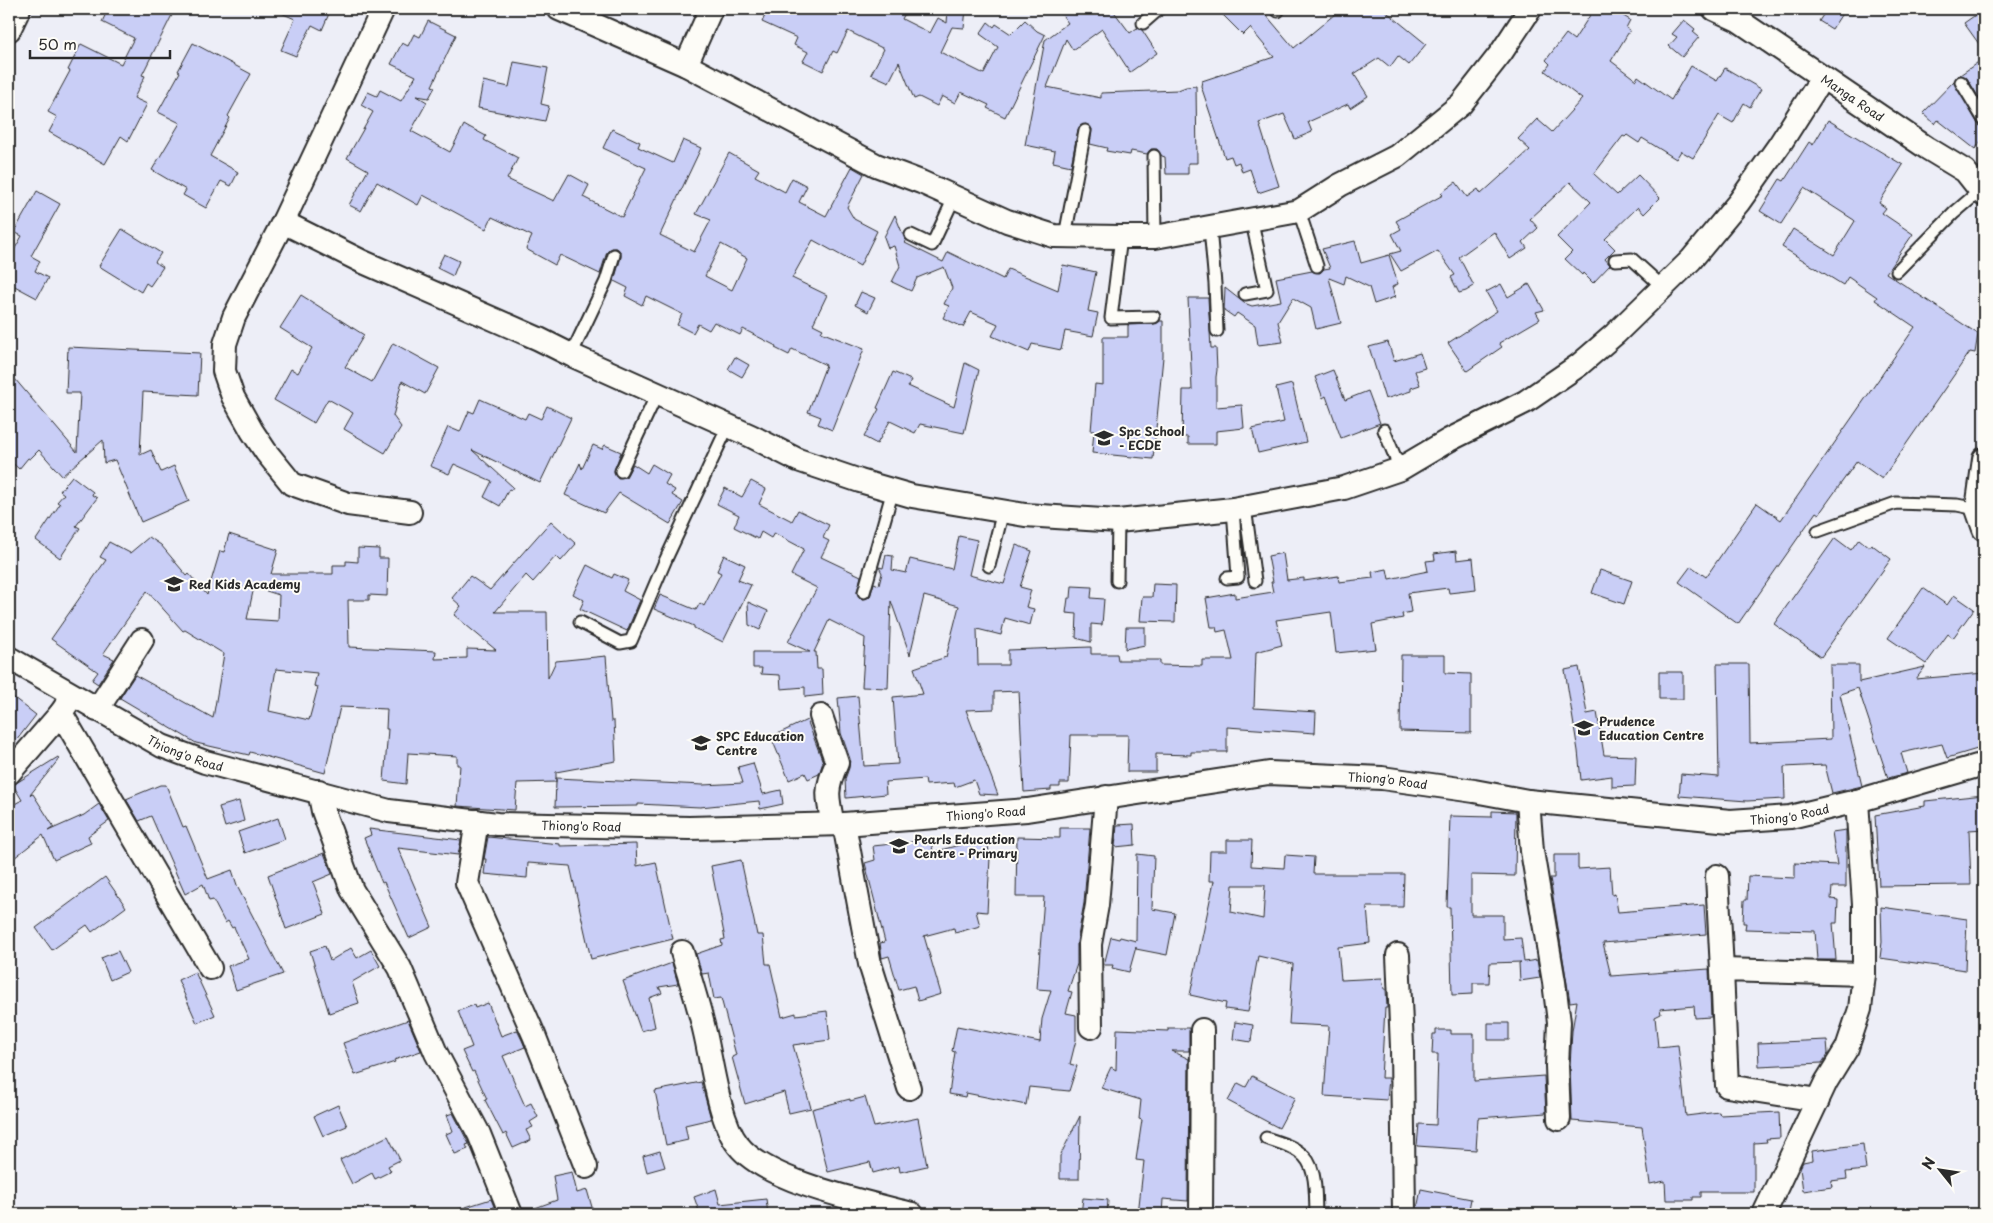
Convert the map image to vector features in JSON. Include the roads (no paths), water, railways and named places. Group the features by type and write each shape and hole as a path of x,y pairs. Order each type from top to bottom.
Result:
{"street":[{"path":"9,30 19,9"},
{"path":"383,9 283,222 234,317 225,344 224,371 232,397 266,452 292,484 348,504 410,512"},
{"path":"559,9 686,65 876,165 921,182 1007,221 1054,236 1121,238 1155,237 1210,228 1250,218 1299,211 1340,186 1397,156 1461,104 1501,53 1530,9"},
{"path":"686,65 711,9"},
{"name":"Manga Road","path":"1714,9 1738,20 1822,78 1965,171 1983,191"},
{"path":"283,222 361,261 530,335 798,460 912,496 1025,514 1118,521 1239,508 1344,488 1400,470 1449,440 1526,402 1579,365 1664,288 1691,260 1739,202 1780,144 1822,78"},
{"path":"1981,519 1984,459"},
{"path":"97,710 142,640"},
{"name":"Thiong'o Road","path":"9,658 67,705 97,710 162,746 205,762 390,811 498,824 689,828 838,824 1027,810 1269,774 1382,778 1528,801 1730,821 1790,817 1858,801 1984,764"},
{"path":"9,773 67,705 210,968"},
{"path":"821,716 836,763 828,781 828,798 838,824 870,964 910,1088"},
{"path":"319,791 352,890 400,968 436,1053 479,1134 511,1214"},
{"path":"1091,1027 1090,944 1097,906 1106,798"},
{"path":"1528,801 1532,851 1559,1022 1557,1066 1559,1119"},
{"path":"1764,1214 1826,1082 1847,1048 1860,1009 1864,974 1864,905 1858,801"},
{"path":"477,822 468,882 534,1035 586,1167"},
{"path":"1717,876 1728,1086 1818,1100"},
{"path":"682,952 705,1030 726,1125 738,1146 757,1162 798,1183 912,1214"},
{"path":"1398,955 1402,1047 1404,1214"},
{"path":"1722,970 1864,974"},
{"path":"1201,1214 1202,1030"}],"lane":[{"path":"1143,23 1159,9"},
{"path":"1961,82 1984,120"},
{"path":"1065,236 1085,132"},
{"path":"1154,156 1155,237"},
{"path":"1897,271 1954,212 1983,191"},
{"path":"911,235 932,244 954,198"},
{"path":"1299,211 1317,266"},
{"path":"1245,294 1267,290 1250,218"},
{"path":"1210,228 1217,331"},
{"path":"1121,238 1111,318 1154,316"},
{"path":"571,355 606,280 614,255"},
{"path":"1615,260 1632,259 1664,288"},
{"path":"621,472 657,394"},
{"path":"580,622 620,643 631,641 666,559 728,426"},
{"path":"1384,430 1400,470"},
{"path":"864,592 893,490"},
{"path":"1818,531 1896,502 1957,505 1981,519"},
{"path":"1227,578 1238,577 1239,508"},
{"path":"1239,508 1255,581"},
{"path":"989,566 1003,511"},
{"path":"1117,581 1118,521"},
{"path":"1266,1138 1299,1151 1308,1160 1314,1178 1316,1214"}],"place":[{"name":"Spc School - ECDE","path":"1104,438"},
{"name":"Red Kids Academy","path":"174,584"},
{"name":"Prudence Education Centre","path":"1584,728"},
{"name":"SPC Education Centre","path":"701,743"},
{"name":"Pearls Education Centre - Primary","path":"899,846"}]}
